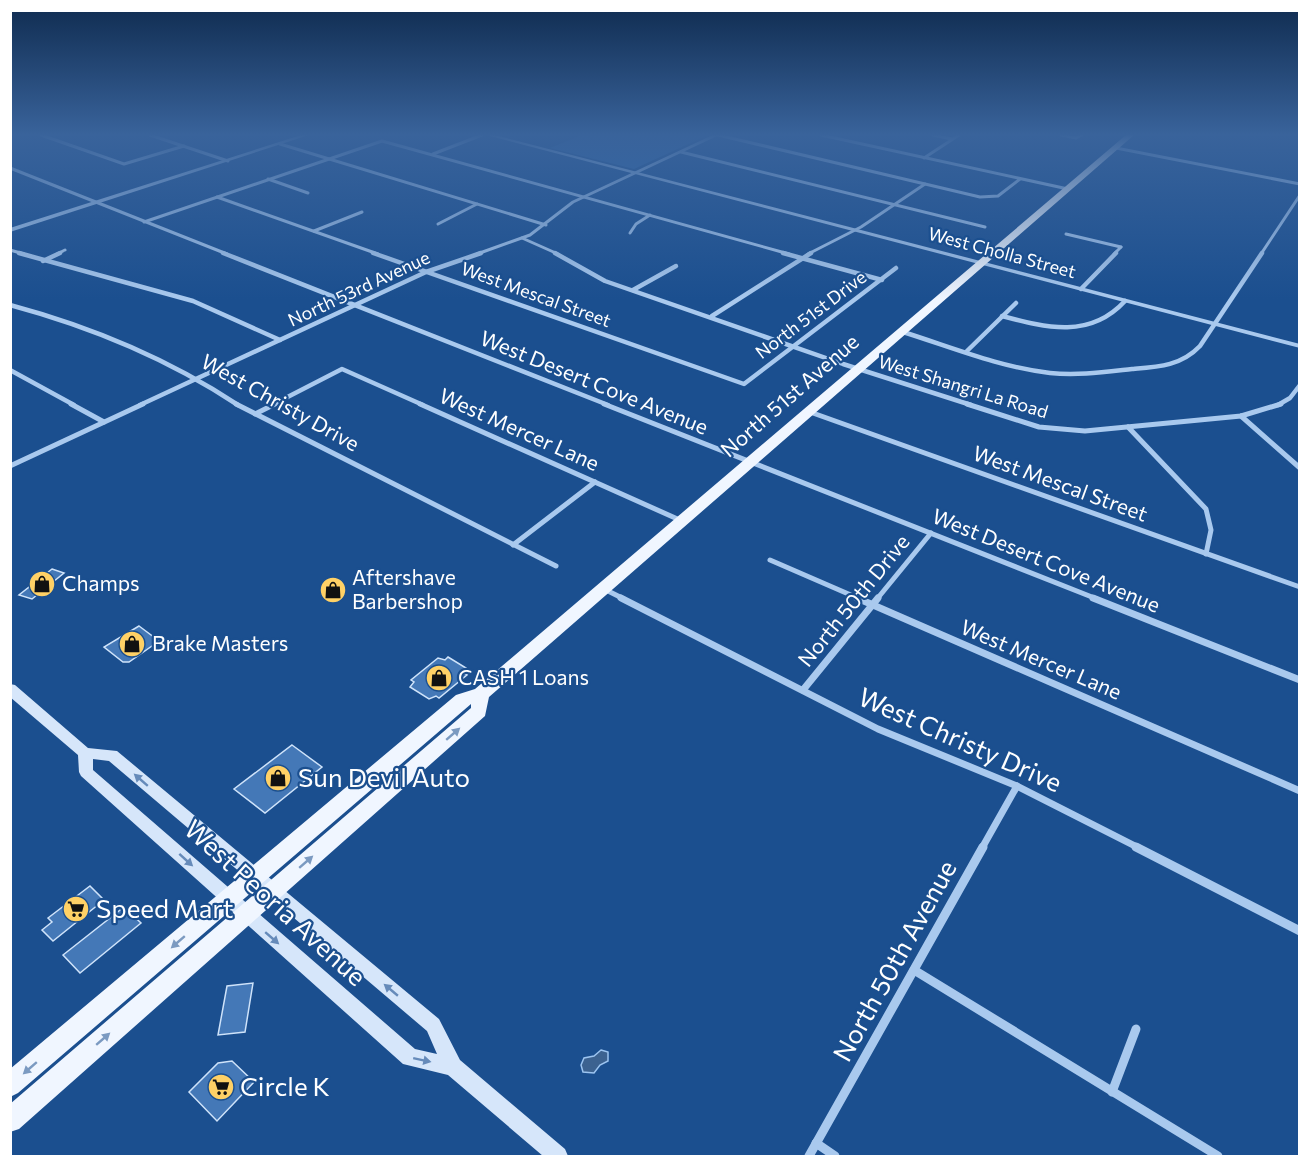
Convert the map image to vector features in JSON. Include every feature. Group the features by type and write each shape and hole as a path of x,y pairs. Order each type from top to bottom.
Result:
{"main road":[{"name":"North 51st Avenue","path":"10,1120 246,914 263,884 462,700 481,694 1067,189"},
{"path":"10,689 85,753"},
{"name":"West Peoria Avenue","path":"453,1067 410,1057 86,772 85,753 112,755 433,1025 453,1067 558,1156"},
{"name":"North 51st Avenue","path":"10,1085 228,899 263,884"}],"street":[{"name":"West Desert Cove Avenue","path":"63,189 1299,680"},
{"path":"10,230 139,189"},
{"path":"144,222 238,189"},
{"path":"298,189 308,193"},
{"path":"429,189 546,225"},
{"path":"557,189 882,279"},
{"name":"North 53rd Avenue","path":"10,465 426,272 522,238 546,225 584,197 600,189"},
{"name":"West Cholla Street","path":"699,189 1299,346"},
{"path":"828,189 985,227"},
{"path":"712,316 802,257 855,230 917,189"},
{"path":"951,189 992,198 1005,189"},
{"path":"903,332 1025,369 1050,373 1163,367 1186,359 1195,353 1299,195"},
{"name":"West Mescal Street","path":"217,197 744,384"},
{"path":"438,224 477,204"},
{"path":"313,231 362,212"},
{"path":"630,233 636,224 650,215"},
{"path":"1066,234 1121,247 1081,289"},
{"name":"West Shangri La Road","path":"522,238 551,250 605,281 712,316 793,347 1039,427 1068,431 1241,416 1279,405 1290,398 1299,385"},
{"path":"10,250 42,261 193,301 280,340"},
{"path":"42,261 65,250"},
{"path":"633,290 676,266"},
{"name":"North 51st Drive","path":"744,384 896,268"},
{"path":"113,279 123,273"},
{"path":"1002,316 1040,325 1089,326 1109,319 1125,301"},
{"path":"967,351 1016,303"},
{"name":"West Christy Drive","path":"10,305 82,324 113,335 200,378 255,414 556,566"},
{"name":"West Mercer Lane","path":"255,414 342,369 683,522"},
{"path":"10,370 104,422"},
{"name":"West Mescal Street","path":"810,412 1299,587"},
{"path":"1241,416 1299,468"},
{"path":"1128,427 1206,509 1211,530 1206,554"},
{"path":"513,545 595,482"},
{"name":"North 50th Drive","path":"803,690 931,533"},
{"name":"West Mercer Lane","path":"770,560 1299,791"},
{"name":"West Christy Drive","path":"604,589 878,729 1017,786 1299,931"},
{"name":"North 50th Avenue","path":"809,1156 1017,786"},
{"path":"914,970 1218,1156"},
{"path":"1112,1092 1136,1029"},
{"path":"816,1143 835,1156"}],"shaded area":[{"path":"601,1050 608,1052 608,1061 600,1065 594,1073 583,1072 581,1065 584,1058 594,1056"}],"building":[{"name":"Champs","path":"52,569 64,573 32,599 19,595"},
{"name":"Brake Masters","path":"139,626 159,641 129,662 123,662 104,647"},
{"name":"CASH 1 Loans","path":"448,657 466,668 463,673 467,675 439,698 436,696 429,699 410,687 414,682 411,680 438,658 445,660"},
{"name":"Sun Devil Auto","path":"292,745 322,767 265,813 234,789"},
{"name":"Speed Mart","path":"90,886 104,900 53,941 42,930 52,922 48,918"},
{"path":"124,907 141,923 80,973 63,955"},
{"name":"Circle K","path":"253,983 245,1032 218,1035 227,986"},
{"name":"Circle K","path":"232,1061 254,1082 217,1121 189,1092 218,1063"}],"place":[{"name":"Champs","path":"42,584"},
{"name":"Aftershave Barbershop","path":"333,590"},
{"name":"Brake Masters","path":"132,644"},
{"name":"CASH 1 Loans","path":"439,678"},
{"name":"Sun Devil Auto","path":"278,778"},
{"name":"Speed Mart","path":"76,909"},
{"name":"Circle K","path":"221,1087"}]}
